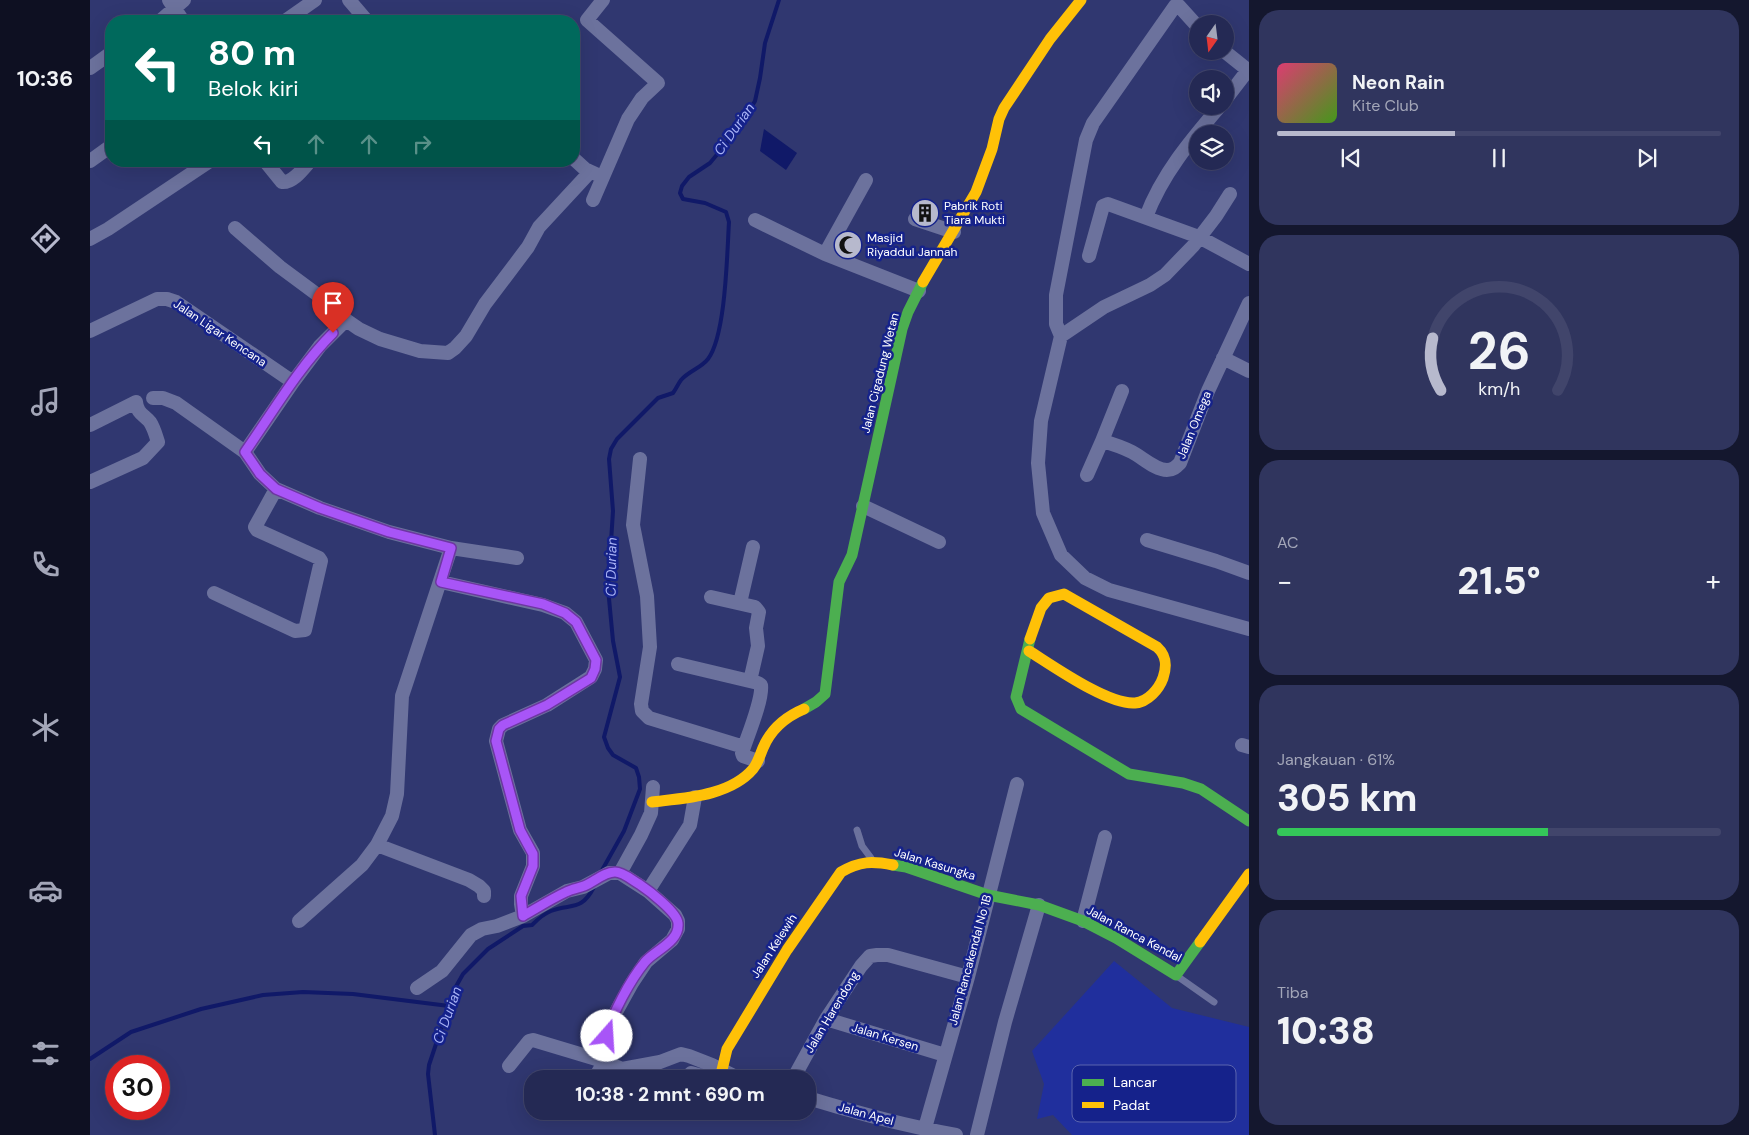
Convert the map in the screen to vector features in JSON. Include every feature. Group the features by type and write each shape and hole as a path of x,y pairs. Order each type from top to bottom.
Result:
{"street":[{"path":"294,15 315,0"},
{"path":"350,0 362,15"},
{"path":"593,200 628,119 642,98 658,83 587,20 603,0"},
{"name":"Jalan Cigadung Wetan","path":"652,802 695,797 723,788 742,779 753,769 767,740 778,725 795,713 820,702 825,694 839,582 852,555 902,329 932,265 954,232 976,192 992,149 999,119 1004,108 1050,39 1081,0"},
{"path":"165,15 176,3 181,15"},
{"path":"1189,17 1176,3 1093,123 1086,140 1056,295 1056,324 1061,336 1040,421 1038,463 1043,513 1060,555 1085,578 1109,590 1249,629"},
{"path":"90,68 105,57"},
{"path":"1234,59 1248,71 1234,89"},
{"path":"1146,217 1155,193 1179,156 1213,115"},
{"path":"90,161 105,150"},
{"path":"580,164 590,172 604,177"},
{"path":"90,239 201,167"},
{"path":"270,167 285,183 290,181 304,167"},
{"path":"235,228 280,267 334,307 359,330 380,339 420,351 448,353 456,348 466,336 485,304 528,247 538,227 590,172"},
{"path":"825,254 866,180"},
{"path":"1061,336 1104,306 1160,279 1170,271 1216,216 1230,194"},
{"path":"1089,256 1103,206 1108,204 1199,237 1249,264"},
{"path":"915,219 954,232"},
{"path":"755,220 825,254 919,291"},
{"name":"Jalan Ligar Kencana","path":"90,331 157,299 167,299 176,302 293,382"},
{"name":"Jalan Omega","path":"1102,441 1115,444 1132,452 1161,470 1168,471 1174,469 1180,463 1208,391 1249,303"},
{"path":"245,452 320,346 346,320"},
{"path":"1223,358 1249,371"},
{"path":"1088,475 1122,391"},
{"path":"153,398 163,398 176,403 245,452 260,474 276,489 320,508 389,532 451,548 517,558"},
{"path":"90,424 136,402 136,408 150,422 158,442 143,458 90,482"},
{"path":"640,459 634,525 647,596 650,647 641,704 642,711 648,718 744,747"},
{"path":"214,593 295,631 305,630 320,561 319,558 257,530 255,527 276,489"},
{"path":"863,506 939,542"},
{"path":"1147,540 1249,573"},
{"path":"740,603 753,547"},
{"path":"299,921 362,865 377,846 392,816 397,794 402,696 408,673 441,582 451,548"},
{"path":"441,582 543,604 565,613 576,622 596,660 591,678 547,705 503,725 499,729 496,741 506,782 520,830 533,854 533,866 521,896 523,916"},
{"path":"1029,651 1094,690 1123,702 1136,704 1150,698 1163,679 1167,666 1164,652 1064,594 1049,598 1041,608 1033,628 1029,651 1016,697 1021,709 1129,774 1143,778 1172,780 1193,785 1202,789 1249,821"},
{"path":"712,597 755,607 759,612 756,628 758,646 750,680"},
{"path":"678,664 750,680 761,685 762,689 742,753 743,756 758,761"},
{"name":"Jalan Rancakendal No 1B","path":"924,1132 944,1055 968,976 1017,784"},
{"path":"618,872 651,813 653,787"},
{"path":"648,891 690,825 695,797"},
{"path":"1083,921 1105,837"},
{"path":"377,846 469,880 480,886 484,891 484,896"},
{"name":"Jalan Kasungka","path":"874,861 906,867 988,895"},
{"name":"Jalan Kelewih","path":"718,1070 726,1048 772,974 841,872 859,864 874,861"},
{"path":"417,988 442,971 471,935 482,929 497,926 523,916 568,891 583,887 609,873 618,872 648,891 675,914 678,921 678,929 672,940 646,962 632,983 611,1022 599,1070"},
{"name":"Jalan Ranca Kendal","path":"988,895 1039,905 1083,921 1116,938 1176,976 1249,874"},
{"path":"977,1135 1005,1022 1039,905"},
{"name":"Jalan Harendong","path":"797,1070 826,1019 861,966 870,956 888,955 968,976"},
{"name":"Jalan Kersen","path":"826,1019 944,1055"},
{"path":"509,1066 529,1041 533,1040 622,1069 660,1062 681,1054 712,1065 715,1070"},
{"name":"Jalan Apel","path":"816,1100 924,1132 956,1135"}],"lane":[{"path":"857,830 862,846 874,861"},
{"path":"1176,976 1214,1002"}],"shaded area":[{"path":"764,129 797,153 786,170 760,151"},
{"path":"1114,961 1172,1008 1249,1027 1249,1135 1072,1135 1053,1115 1037,1119 1044,1084 1032,1051"}],"waterway":[{"name":"Ci Durian","path":"601,872 624,831 640,789 636,768 613,755 604,737 620,677 613,641 608,588 613,511 609,459 611,449 617,439 658,398 673,393 684,377 705,362 714,347 722,313 729,222 726,212 705,203 683,199 680,193 682,186 689,177 710,163 729,140 755,101 765,43 779,0"},
{"name":"Ci Durian","path":"435,1135 428,1074 429,1065 454,990 463,974 488,949 523,926 532,925 548,912 580,903 585,900 594,887"},
{"path":"90,1059 131,1032 201,1009 263,995 303,992 353,994 449,1006"}],"traffic: fast":[{"path":"804,709 825,694 839,582 852,555 902,329 923,282"},
{"path":"1030,639 1016,697 1021,709 1129,774 1183,783 1201,789 1249,821"},
{"path":"893,865 906,867 988,895 1039,905 1083,921 1116,938 1176,975 1200,942"}],"traffic: slow":[{"path":"923,282 976,192 992,149 999,119 1004,108 1050,39 1081,0"},
{"path":"1029,651 1066,675 1110,698 1124,702 1135,703 1149,698 1159,686 1165,669 1163,654 1157,647 1064,594 1049,598 1041,608 1030,639"},
{"path":"652,802 692,797 732,785 753,769 758,762 766,741 774,729 804,709"},
{"path":"722,1070 727,1049 787,950 841,872 866,863 893,865"},
{"path":"1200,942 1249,874"}],"place":[{"name":"Pabrik Roti Tiara Mukti","path":"925,213"},
{"name":"Masjid Riyaddul Jannah","path":"848,245"}],"route":[{"path":"333,333 320,346 293,382 245,452 260,474 276,489 320,508 389,532 451,548 441,582 543,604 565,613 576,622 596,660 591,678 547,705 503,725 499,729 496,741 520,830 533,854 533,866 521,896 523,916 568,891 583,887 602,876 616,872 630,878 648,891 675,914 678,921 678,929 672,940 646,962 632,983 612,1019 607,1036"}]}
